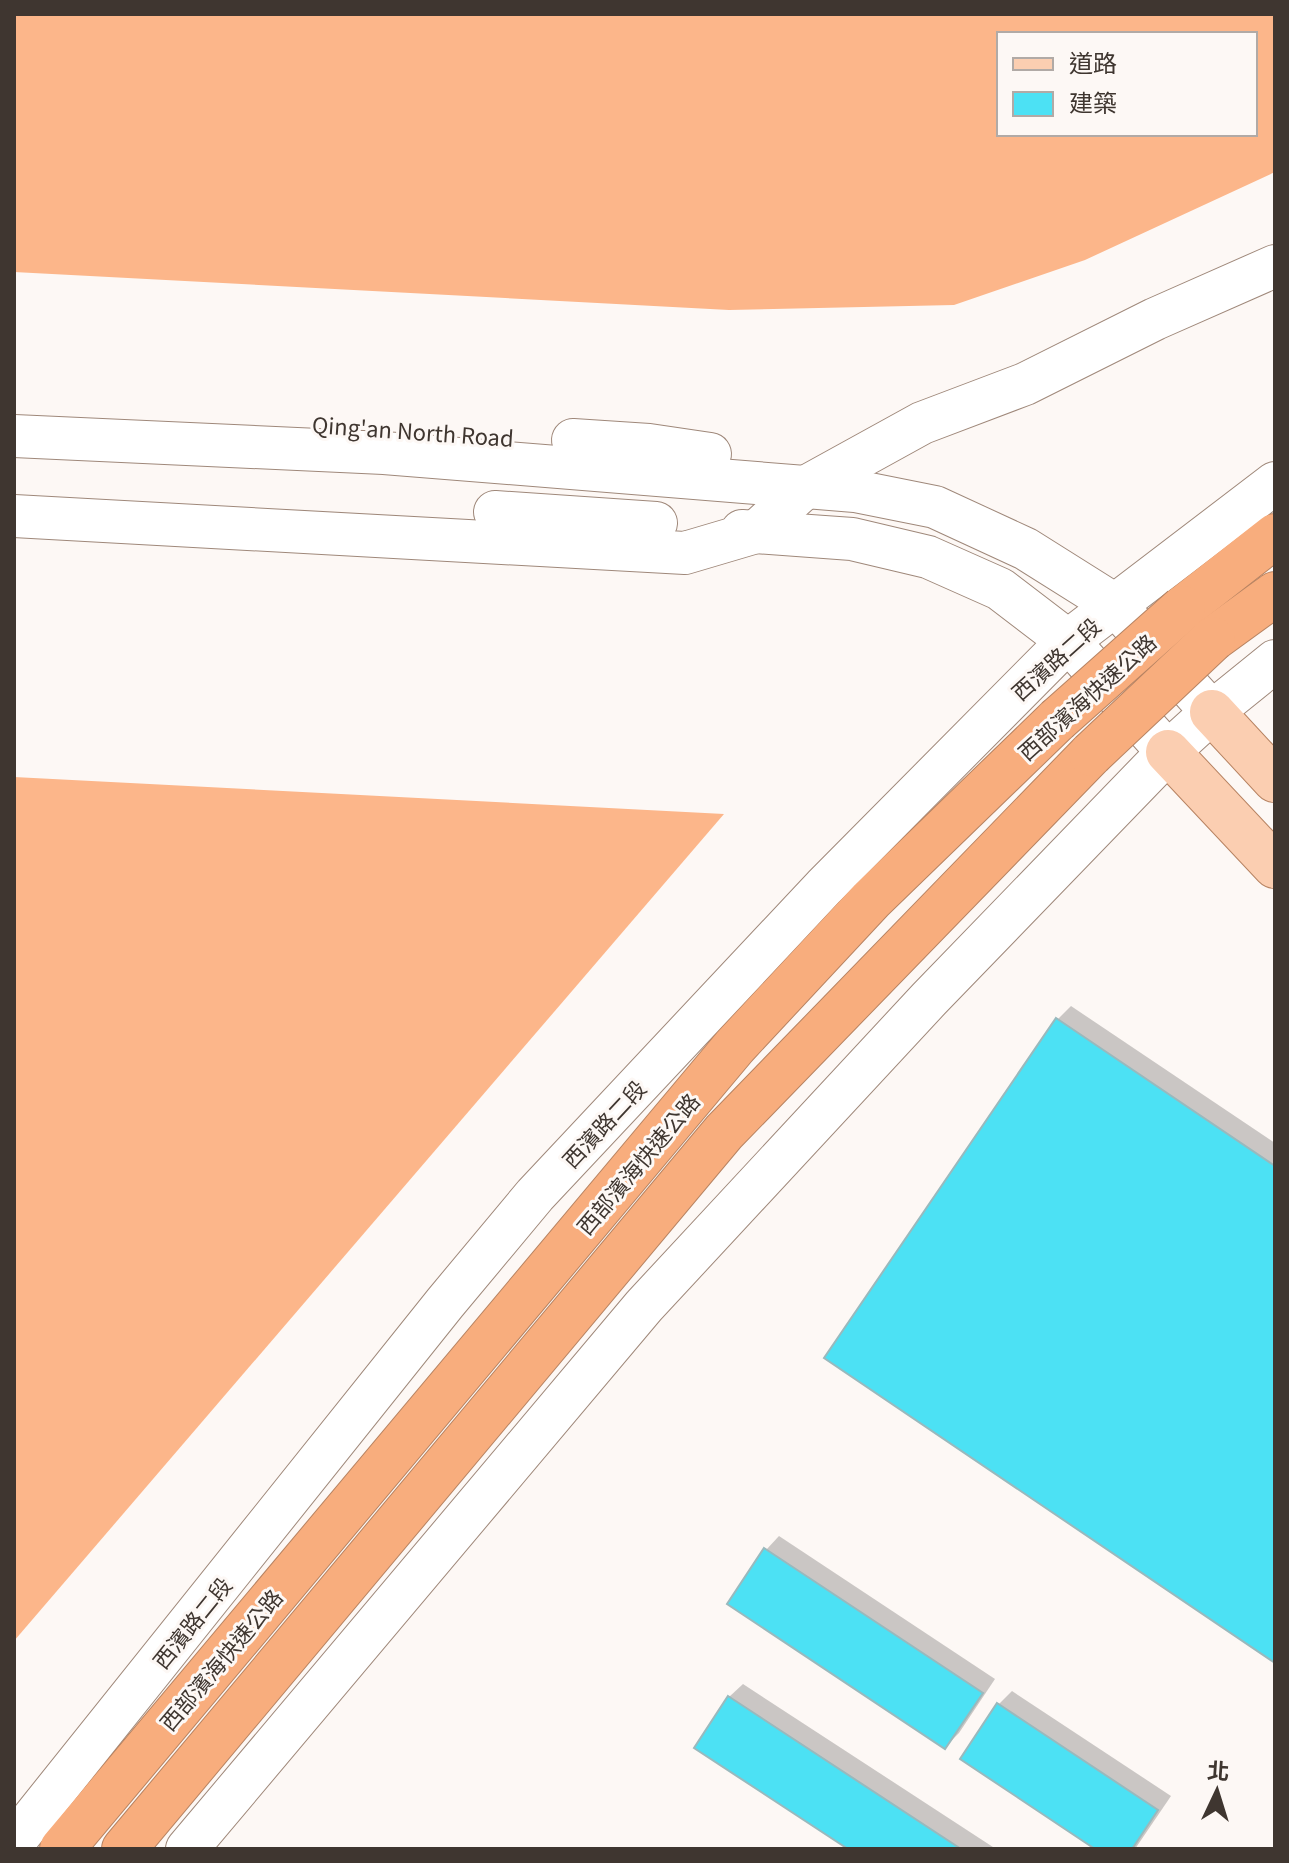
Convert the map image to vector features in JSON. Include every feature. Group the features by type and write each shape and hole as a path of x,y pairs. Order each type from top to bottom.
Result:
{"highway":[{"name":"西部濱海快速公路","path":"124,1849 724,1132 1091,754 1275,536"},
{"name":"西部濱海快速公路","path":"62,1849 735,1046 871,900 1057,720 1198,624 1275,594"}],"main road":[{"path":"1212,712 1275,780"},
{"path":"1168,752 1275,866"}],"street":[{"path":"14,516 685,553 756,532 804,488 922,423 1025,384 1155,319 1275,266"},
{"name":"Qing'an North Road","path":"14,408 264,420 649,445 738,458 804,488"},
{"name":"Qing'an North Road","path":"14,436 384,453 855,491 935,507 1026,549 1115,605 1212,712"},
{"name":"西濱路二段","path":"14,1842 535,1195 824,887 1068,641 1275,483"},
{"path":"14,489 589,516 852,539 928,557 1000,589 1068,641 1168,752"},
{"path":"187,1849 644,1306 929,999 1168,752 1275,661"}],"shaded area":[{"path":"14,14 1275,14 1275,172 1085,260 954,305 729,310 14,272"},
{"path":"14,777 724,814 14,1641"}],"building":[{"path":"1056,1018 1275,1166 1275,1663 824,1358"},
{"path":"764,1548 983,1693 945,1749 727,1604"},
{"path":"728,1696 961,1849 848,1849 694,1748"},
{"path":"997,1703 1158,1810 1132,1849 1095,1849 960,1759"}]}
